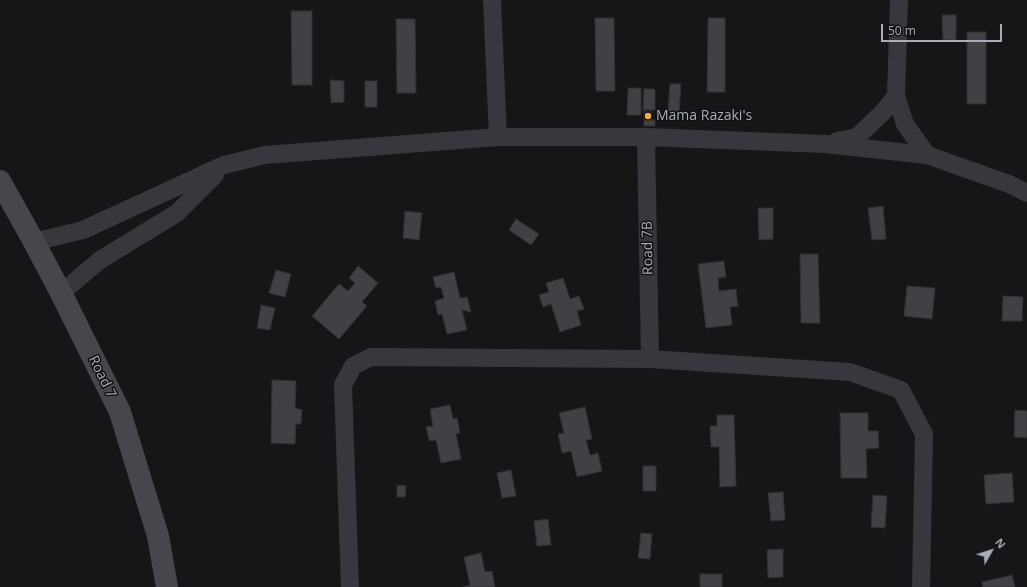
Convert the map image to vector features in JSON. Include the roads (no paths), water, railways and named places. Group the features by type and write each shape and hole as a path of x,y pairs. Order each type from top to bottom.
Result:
{"street":[{"path":"492,0 498,137"},
{"path":"898,0 896,96 905,124 927,155"},
{"path":"825,144 857,137 883,112 896,96"},
{"path":"34,242 83,230 224,165 265,156 498,137 646,137 825,144 927,155 1009,184 1027,193"},
{"name":"Road 7B","path":"646,137 650,359"},
{"path":"61,293 100,260 177,213 224,165"},
{"name":"Road 7","path":"0,181 61,293 120,412 158,536 167,587"},
{"path":"350,587 343,386 353,366 371,357 650,359 850,372 901,390 924,434 921,587"}],"place":[{"name":"Mama Razaki's","path":"648,116"}]}
